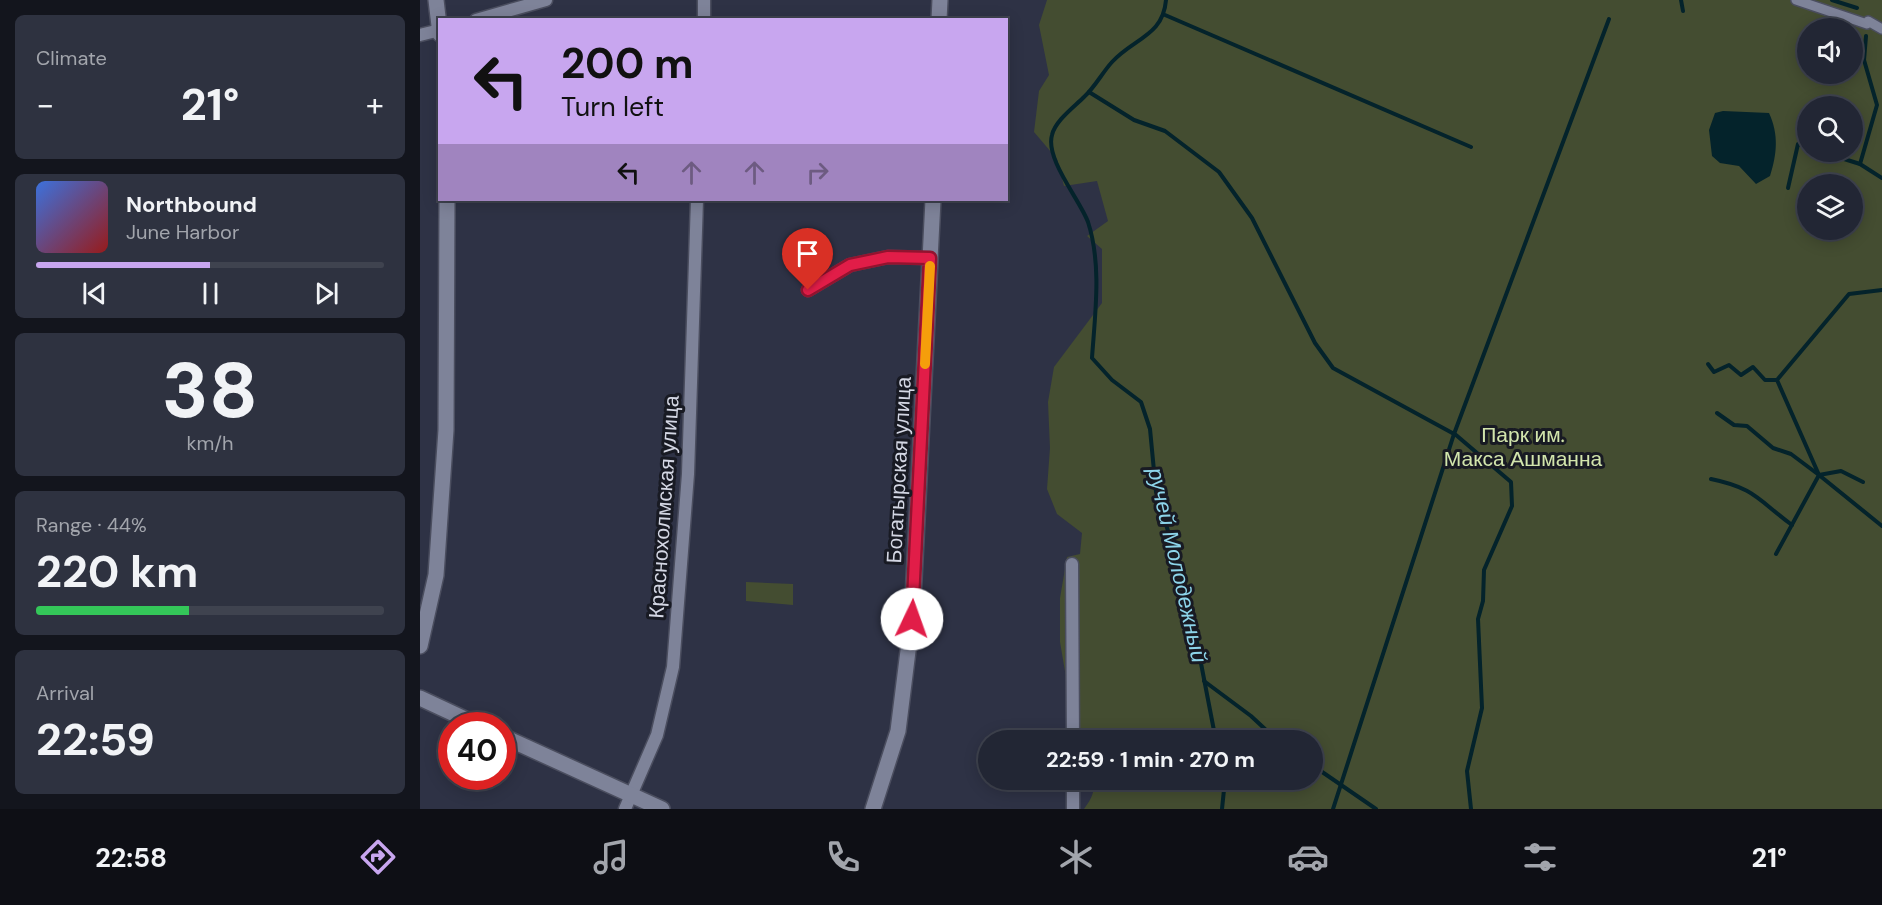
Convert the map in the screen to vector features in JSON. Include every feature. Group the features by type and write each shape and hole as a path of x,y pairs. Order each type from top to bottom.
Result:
{"street":[{"path":"436,0 438,20"},
{"path":"483,18 546,0"},
{"path":"704,0 704,18"},
{"path":"939,0 939,18"},
{"path":"1797,0 1867,24 1868,21 1882,28"},
{"path":"420,35 438,30"},
{"path":"420,646 436,575 446,430 447,201"},
{"name":"Краснохолмская улица","path":"628,802 657,735 673,667 688,474 697,201"},
{"name":"Богатырская улица","path":"873,809 898,731 912,619 933,201"},
{"path":"808,290 850,265 888,257 930,258"},
{"path":"1072,564 1073,730"},
{"path":"420,698 450,712"},
{"path":"516,743 628,802 662,809"},
{"path":"1073,790 1073,809"}],"green space":[{"name":"Парк им. Макса Ашманна","path":"1047,0 1882,0 1882,809 1084,809 1093,790 1323,790 1323,730 1067,730 1068,689 1060,642 1060,598 1067,557 1080,554 1082,533 1057,514 1047,489 1050,448 1048,402 1054,367 1102,303 1102,249 1087,236 1108,221 1097,181 1064,186 1057,159 1034,132 1039,91 1049,75 1039,25"},
{"path":"746,582 793,584 793,605 746,601"}],"water":[{"path":"1723,111 1769,113 1776,144 1770,176 1756,184 1739,166 1720,163 1712,156 1709,130 1715,113"}],"waterway":[{"name":"ручей Молодежный","path":"1166,0 1164,12 1153,29 1112,62 1088,93 1061,119 1052,135 1051,145 1058,167 1088,222 1092,238 1096,272 1092,358 1112,380 1141,402 1150,429 1156,492 1188,596 1214,730"},
{"path":"1681,0 1683,11"},
{"path":"1832,0 1857,8"},
{"path":"1165,15 1471,147"},
{"path":"1333,809 1454,434 1609,19"},
{"path":"1866,36 1864,60 1877,105 1860,164 1882,178"},
{"path":"1089,92 1134,120 1165,131 1219,172 1252,218 1315,343 1333,368 1456,435 1511,482 1512,506 1484,570 1483,601 1478,619 1482,708 1467,771 1471,809"},
{"path":"1788,188 1797,148"},
{"path":"1854,162 1860,164"},
{"path":"1882,290 1849,294 1777,380 1819,475 1882,526"},
{"path":"1708,364 1714,372 1729,365 1741,375 1753,367 1765,380 1777,380"},
{"path":"1717,413 1734,425 1747,426 1773,448 1791,454 1819,475"},
{"path":"1776,554 1819,475 1841,471 1863,482"},
{"path":"1711,479 1747,491 1792,525"},
{"path":"1204,681 1266,730"},
{"path":"1323,773 1376,809"},
{"name":"ручей Молодежный","path":"1222,809 1224,790"}],"slow traffic":[{"path":"925,364 930,266"}],"route":[{"path":"808,290 850,265 888,257 930,258 912,619"}]}
